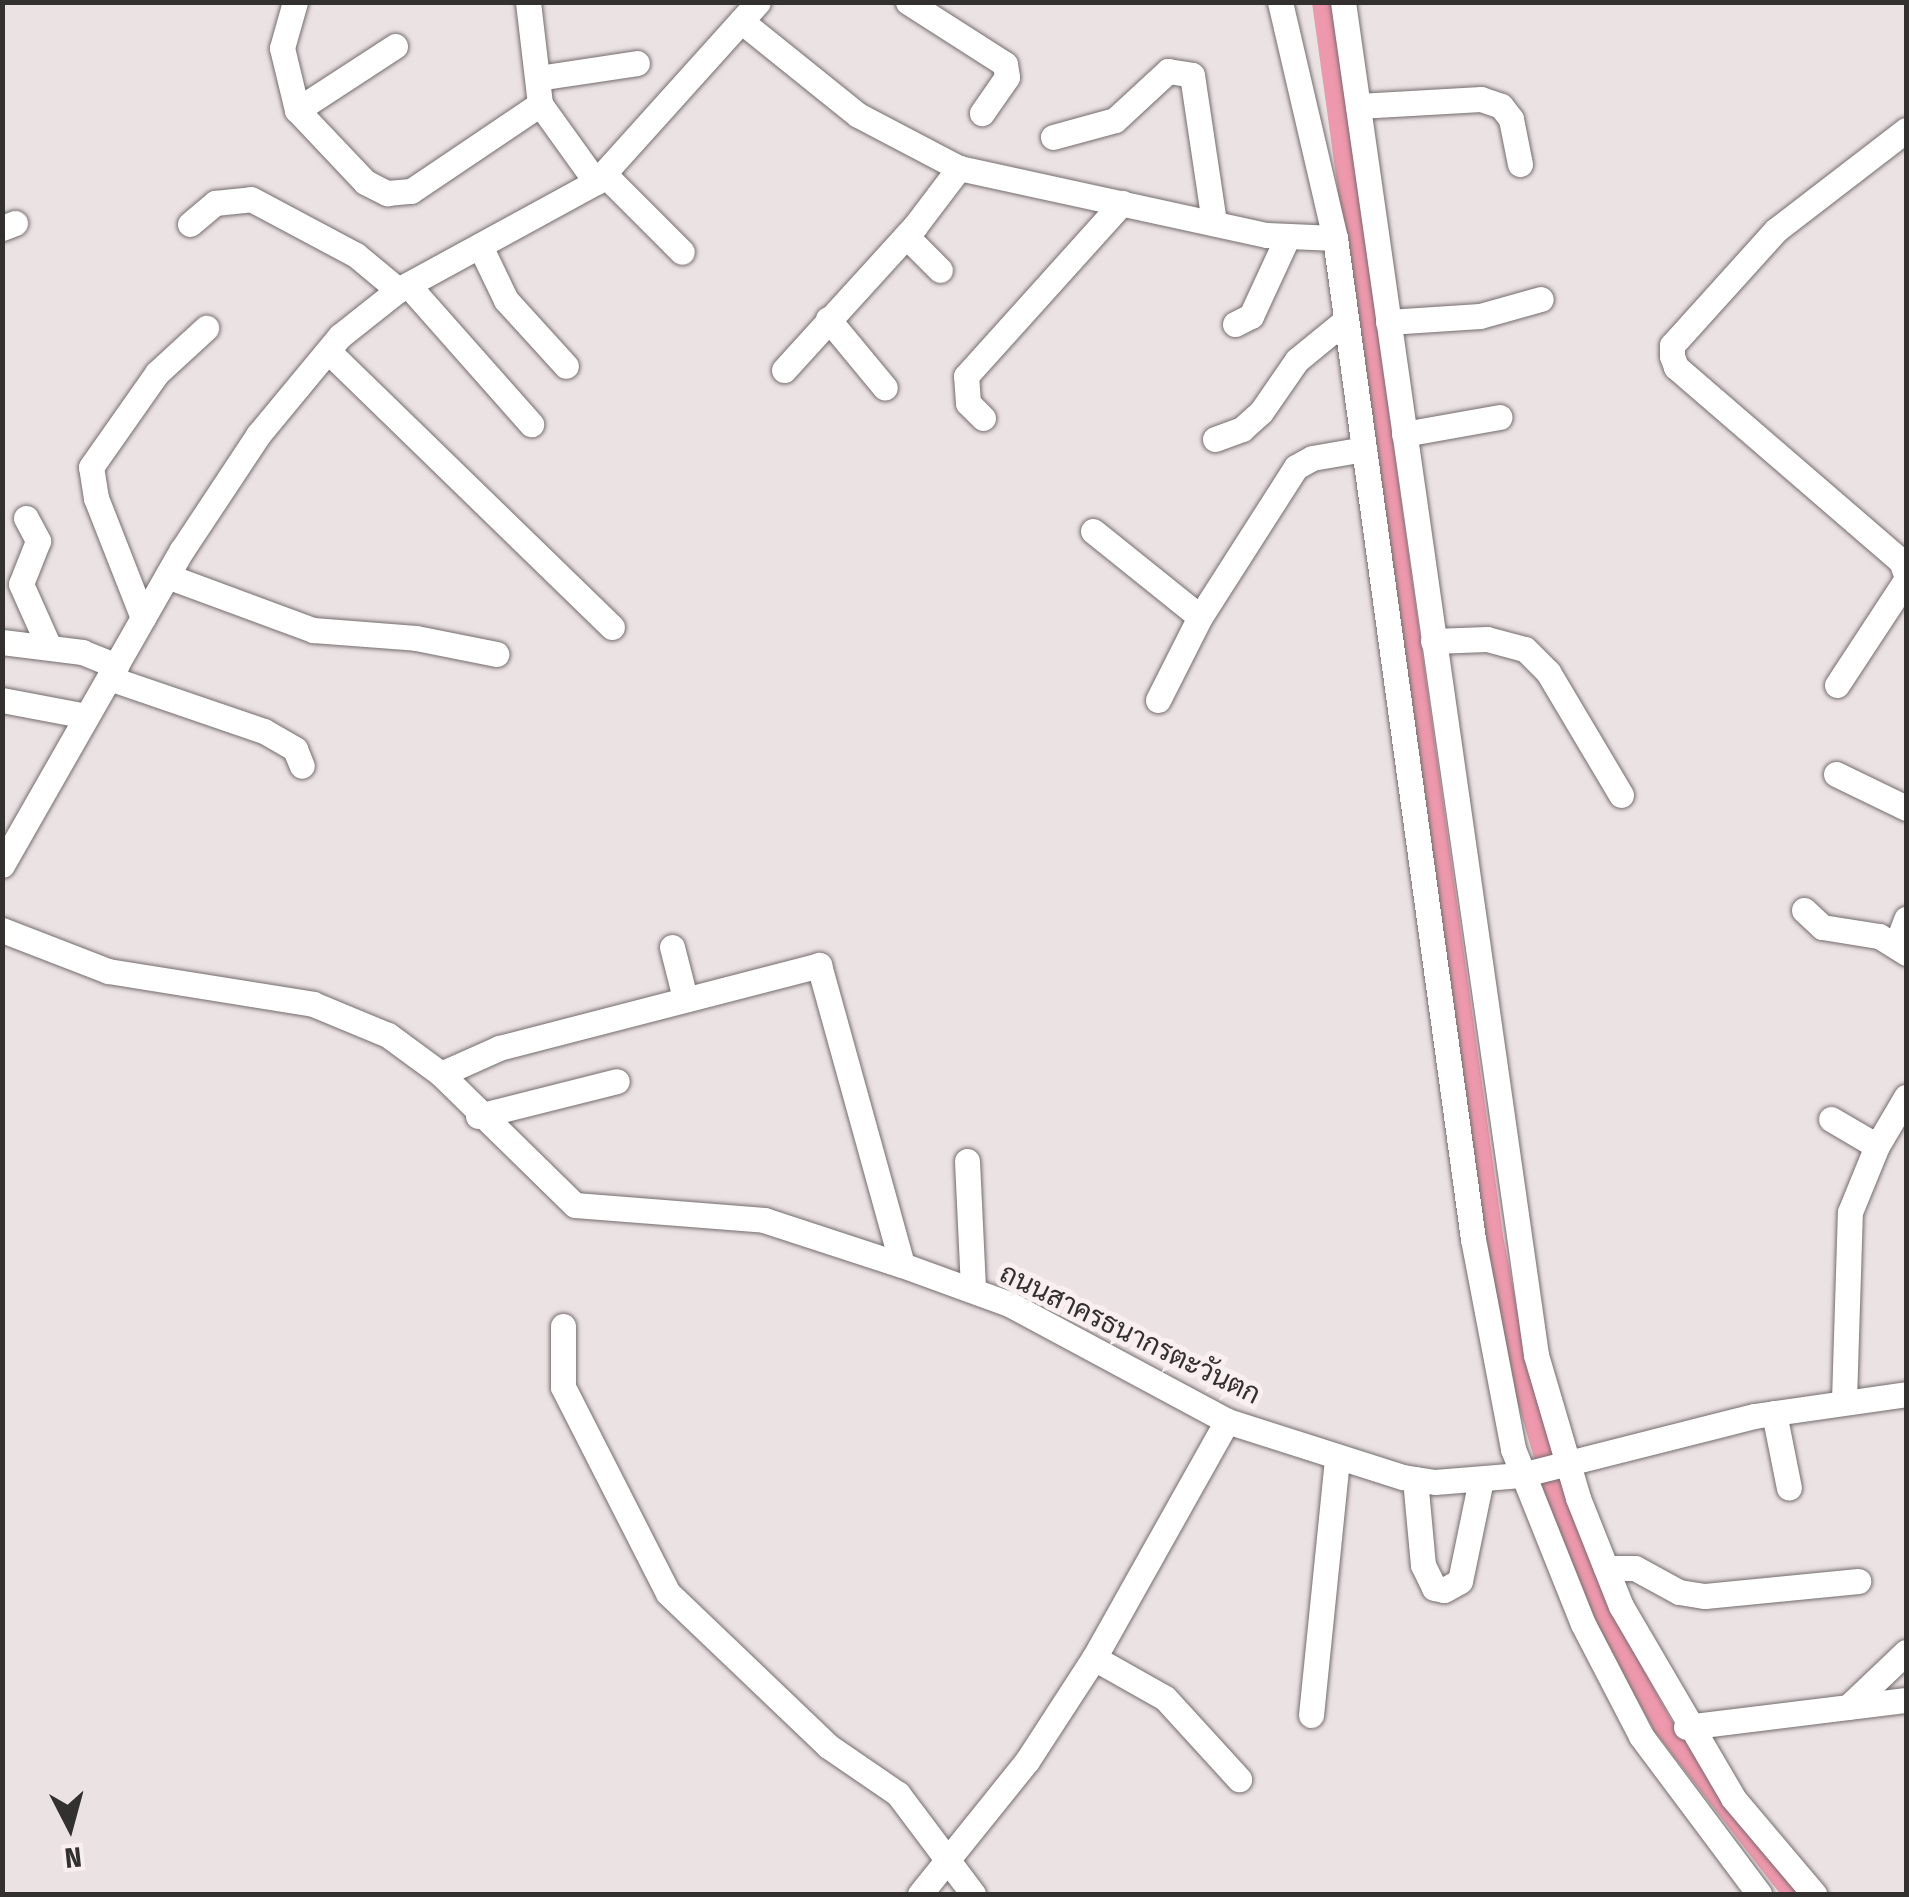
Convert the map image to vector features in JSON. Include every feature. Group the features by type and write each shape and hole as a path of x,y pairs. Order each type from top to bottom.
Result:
{"street":[{"path":"295,2 282,48 285,81 298,110 366,182 387,193 411,190 539,91 637,62"},
{"path":"528,2 539,91 600,178 682,252"},
{"path":"908,2 1005,64 1006,76 982,113"},
{"path":"1280,2 1335,238 1473,1239 1524,1474 1583,1624 1641,1736 1759,1894"},
{"path":"1346,2 1348,40 1514,1232 1536,1355 1563,1463 1606,1568 1686,1727 1732,1798 1814,1894"},
{"path":"2,865 167,576 258,434 328,350 403,288 600,178 750,12 858,115 959,168 1287,238 1335,238"},
{"path":"298,110 396,46"},
{"path":"1053,137 1115,120 1168,71 1192,76 1214,223"},
{"path":"1358,106 1491,103 1511,118 1520,164"},
{"path":"1837,686 1906,578 1901,562 1676,367 1672,345 1776,230 1906,131"},
{"path":"784,370 906,236 959,168"},
{"path":"190,224 227,200 262,202 356,255 403,288 532,424"},
{"path":"982,418 968,403 966,376 1122,202"},
{"path":"906,236 940,270"},
{"path":"1234,324 1251,316 1287,238"},
{"path":"480,246 506,300 566,366"},
{"path":"1388,322 1480,316 1541,299"},
{"path":"828,319 885,388"},
{"path":"1215,438 1242,429 1298,360 1346,320"},
{"path":"144,618 96,498 92,467 157,373 206,328"},
{"path":"328,350 612,627"},
{"path":"1404,434 1499,418"},
{"path":"1158,700 1200,617 1296,467 1364,449"},
{"path":"26,518 38,541 21,584 49,648"},
{"path":"1093,531 1200,617"},
{"path":"167,576 313,630 416,638 496,654"},
{"path":"1433,641 1487,639 1525,650 1548,672 1620,795"},
{"path":"2,642 49,648 286,741 302,766"},
{"path":"2,700 88,716"},
{"path":"1836,774 1906,808"},
{"path":"1804,910 1822,927 1903,938"},
{"name":"ถนนสาครธนากรตะวันตก","path":"2,930 108,971 313,1004 388,1035 441,1074 478,1116 575,1204 764,1220 902,1264 973,1290 1227,1421 1415,1479 1480,1480 1524,1474 1774,1413 1906,1394"},
{"path":"672,947 685,998"},
{"path":"441,1074 499,1048 813,964 825,970 902,1264"},
{"path":"478,1116 616,1081"},
{"path":"1844,1400 1850,1212 1877,1146 1906,1098"},
{"path":"1831,1119 1877,1146"},
{"path":"968,1161 973,1290"},
{"path":"562,1326 563,1387 668,1593 828,1746 898,1794 946,1864 973,1894"},
{"path":"1774,1413 1789,1488"},
{"path":"920,1894 1027,1761 1094,1658 1227,1421"},
{"path":"1311,1715 1337,1458"},
{"path":"1415,1479 1422,1565 1434,1588 1444,1590 1460,1581 1480,1480"},
{"path":"1606,1568 1636,1568 1679,1592 1705,1596 1858,1581"},
{"path":"1848,1707 1906,1652"},
{"path":"1094,1658 1165,1698 1239,1779"},
{"path":"1686,1727 1906,1700"}],"waterway":[{"path":"1322,2 1493,1236 1518,1368 1561,1514 1602,1615 1663,1726 1793,1894"}]}
